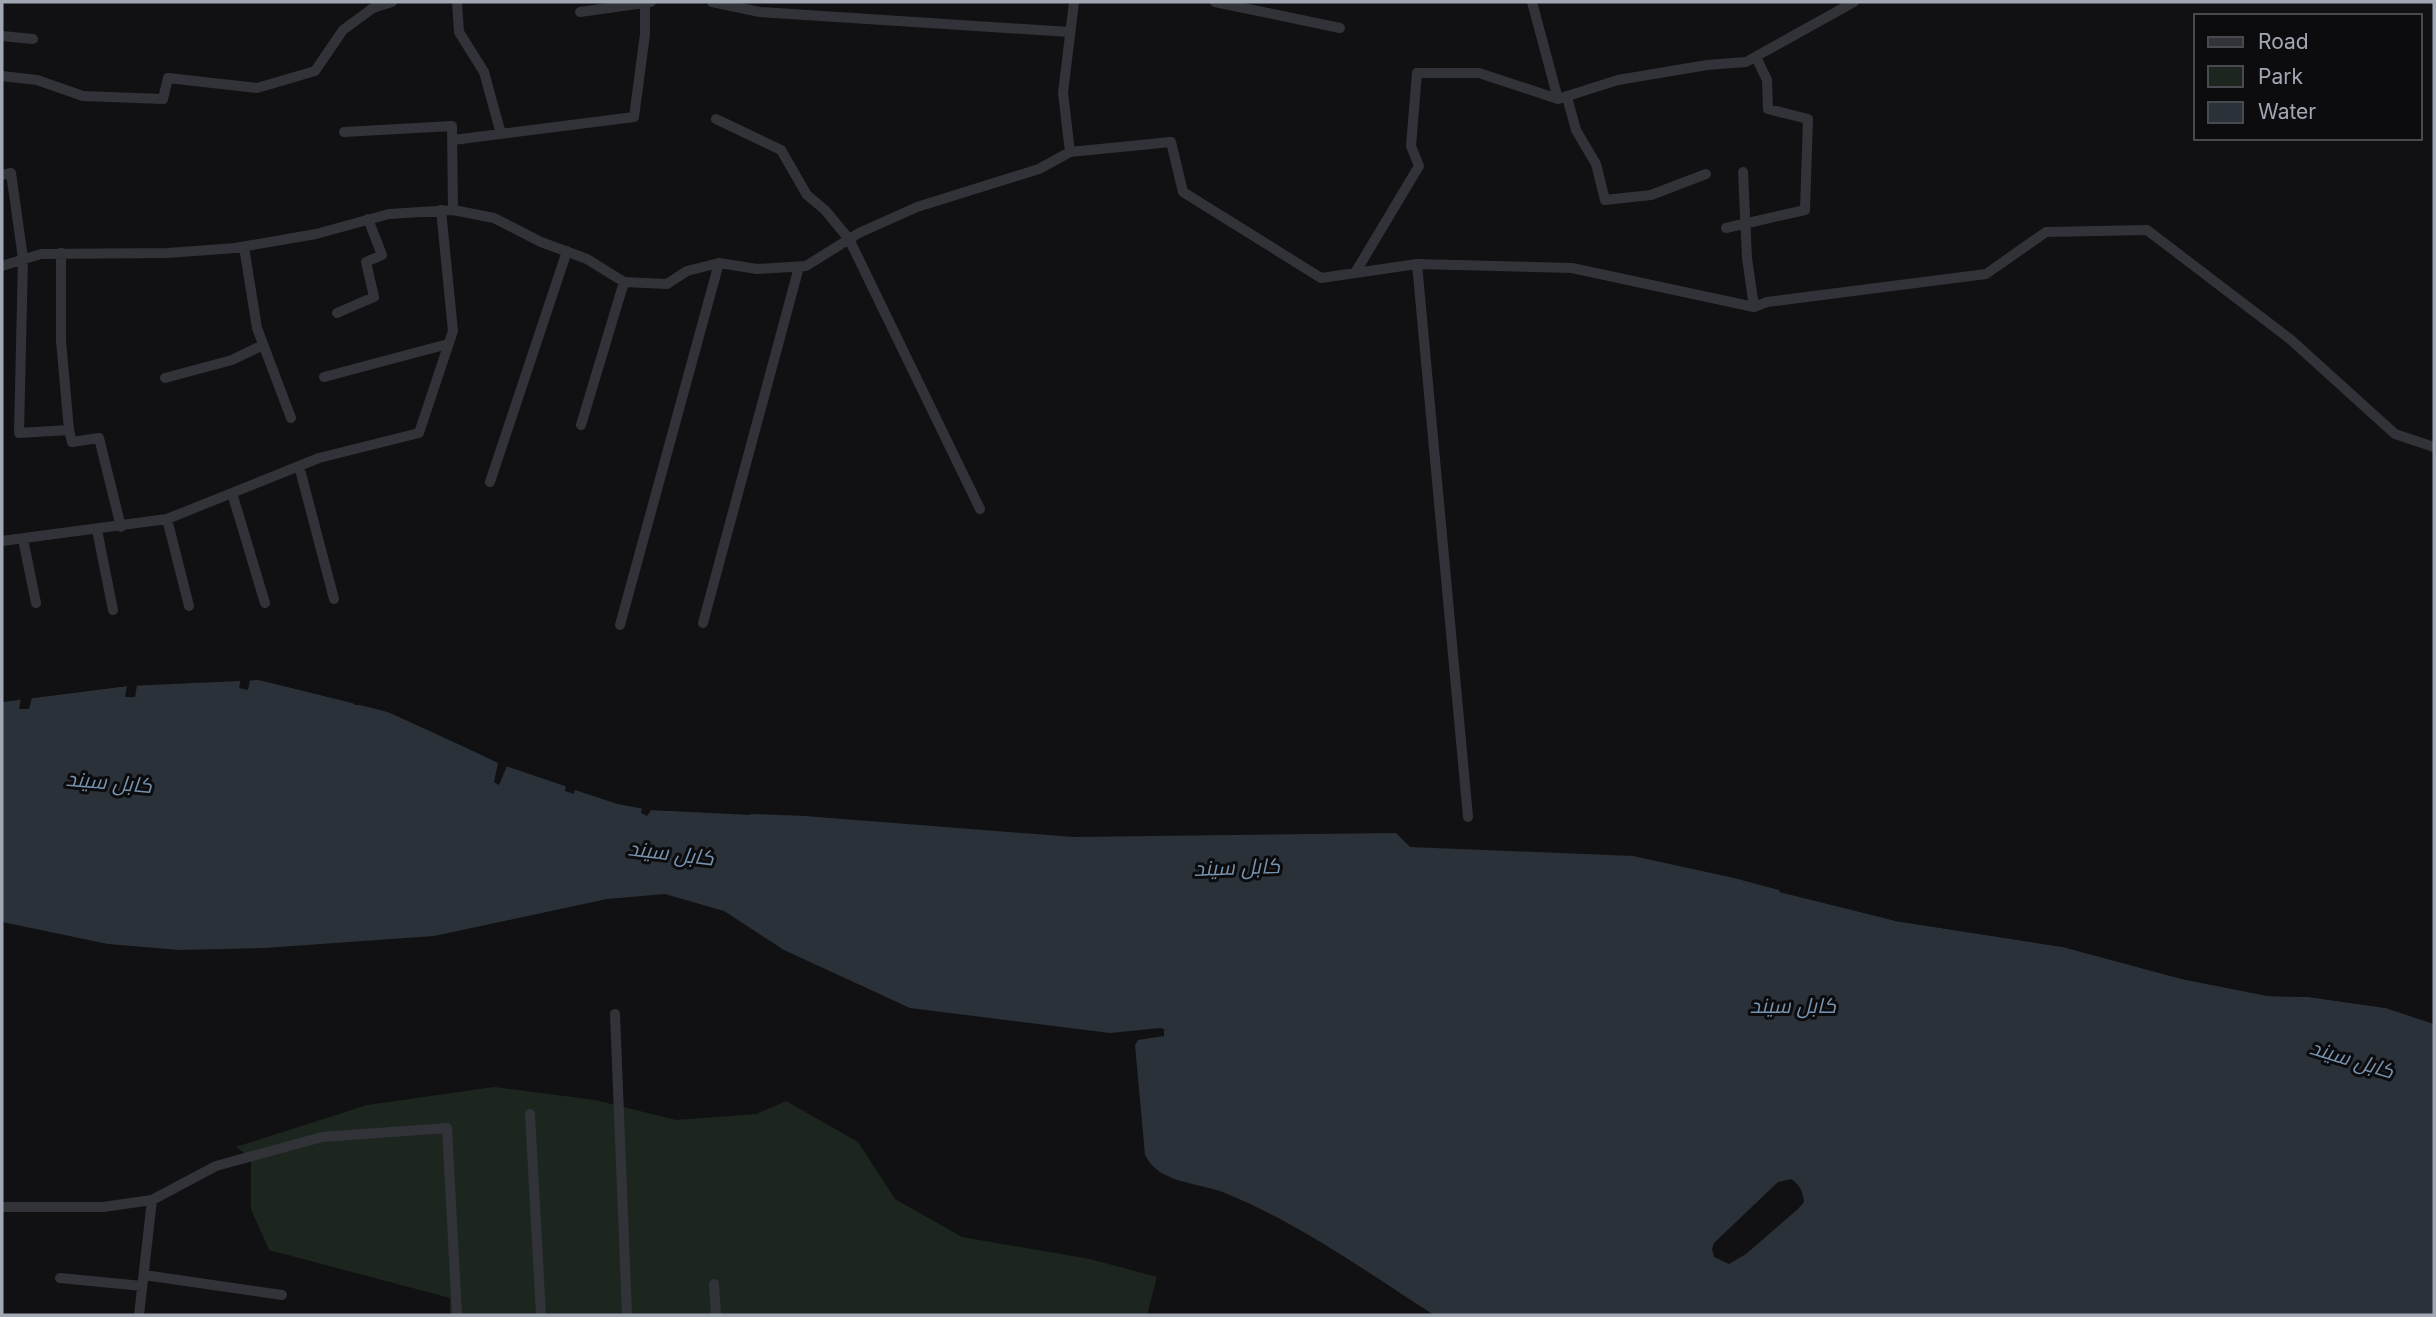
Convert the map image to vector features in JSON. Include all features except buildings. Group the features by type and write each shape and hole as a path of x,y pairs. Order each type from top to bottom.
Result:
{"street":[{"path":"2,76 37,80 83,96 163,99 168,78 257,88 315,71 343,30 373,8 392,2"},
{"path":"457,2 459,32 484,72 501,134"},
{"path":"580,12 651,2"},
{"path":"712,2 760,12 1070,32"},
{"path":"815,16 817,2"},
{"path":"1070,152 1063,93 1074,2"},
{"path":"1215,2 1340,28"},
{"path":"1532,2 1562,98 1576,130 1597,164 1605,200 1651,194 1706,174"},
{"path":"1355,273 1419,166 1411,146 1417,73 1479,73 1562,98 1618,80 1707,65 1746,62 1854,2"},
{"path":"453,140 634,117 645,34 645,3"},
{"path":"2,36 33,39"},
{"path":"1726,228 1805,210 1808,119 1768,109 1767,80 1756,57"},
{"path":"716,119 781,150 807,195 825,210 849,239 980,509"},
{"path":"344,132 452,126 453,210"},
{"path":"2,266 23,258 61,253 168,253 244,247 316,234 389,214 453,210 494,218 541,242 567,251 624,282 667,284 687,271 719,263 757,269 806,266 849,239 917,207 1039,169 1070,152 1171,142 1183,192 1321,278 1417,264 1572,268 1754,307 1767,302 1986,274 2046,232 2147,230 2290,340 2395,434 2434,447"},
{"path":"1743,172 1747,223 1746,258 1754,307"},
{"path":"2,175 11,173 23,258 19,433 69,430"},
{"path":"2,541 167,519 320,458 419,433 453,331 441,211"},
{"path":"337,313 374,297 366,262 382,256 368,219"},
{"path":"244,247 257,328 291,418"},
{"path":"490,482 567,251"},
{"path":"61,253 61,341 69,430 72,442 99,438 121,527"},
{"path":"620,625 719,263"},
{"path":"1417,264 1468,817"},
{"path":"703,623 799,267"},
{"path":"580,425 624,282"},
{"path":"324,377 448,344"},
{"path":"165,378 232,360 263,345"},
{"path":"299,466 334,599"},
{"path":"232,493 265,603"},
{"path":"167,519 189,606"},
{"path":"97,530 113,610"},
{"path":"23,539 36,603"},
{"path":"615,1014 628,1315"},
{"path":"530,1114 541,1315"},
{"path":"2,1207 103,1207 152,1200 216,1166 322,1137 447,1128 457,1315"},
{"path":"139,1315 152,1200"},
{"path":"60,1278 143,1280 282,1295"},
{"path":"715,1284 716,1315"}],"green space":[{"path":"494,1087 595,1100 676,1120 756,1114 786,1101 858,1142 895,1199 962,1237 1090,1259 1157,1277 1147,1315 450,1315 450,1298 269,1250 251,1209 251,1158 236,1147 367,1105"}],"water":[{"name":"کابل سيند","path":"259,680 388,712 506,766 618,804 650,810 805,816 1074,837 1396,833 1410,847 1633,856 1734,878 1896,921 2063,947 2182,979 2268,996 2309,997 2386,1008 2434,1024 2434,1315 1434,1315 1332,1249 1279,1219 1225,1193 1169,1177 1151,1165 1145,1155 1135,1045 1138,1040 1164,1036 1164,1029 1110,1033 910,1008 784,950 724,911 665,894 607,899 434,936 264,948 180,950 108,944 2,922 2,702 127,686","holes":["1791,1179 1800,1188 1804,1202 1798,1209 1746,1254 1729,1264 1714,1257 1714,1243 1778,1182"]}],"pier":[{"path":"260,676 390,709 499,760 619,801 750,812 750,815 651,810 647,816 641,813 642,808 618,804 575,790 574,794 565,791 566,785 507,766 499,785 494,782 498,763 404,717 366,705 355,705 350,700 259,680 250,680 248,690 239,688 241,679 137,685 135,697 125,697 127,686 32,698 29,709 19,709 21,699 2,702 2,698 127,682"},
{"path":"1781,889 1897,918 2063,944 2182,976 2268,993 2309,993 2386,1004 2434,1020 2434,1024 2386,1008 2309,997 2268,996 2182,979 2063,947 1896,921 1779,892"}]}
